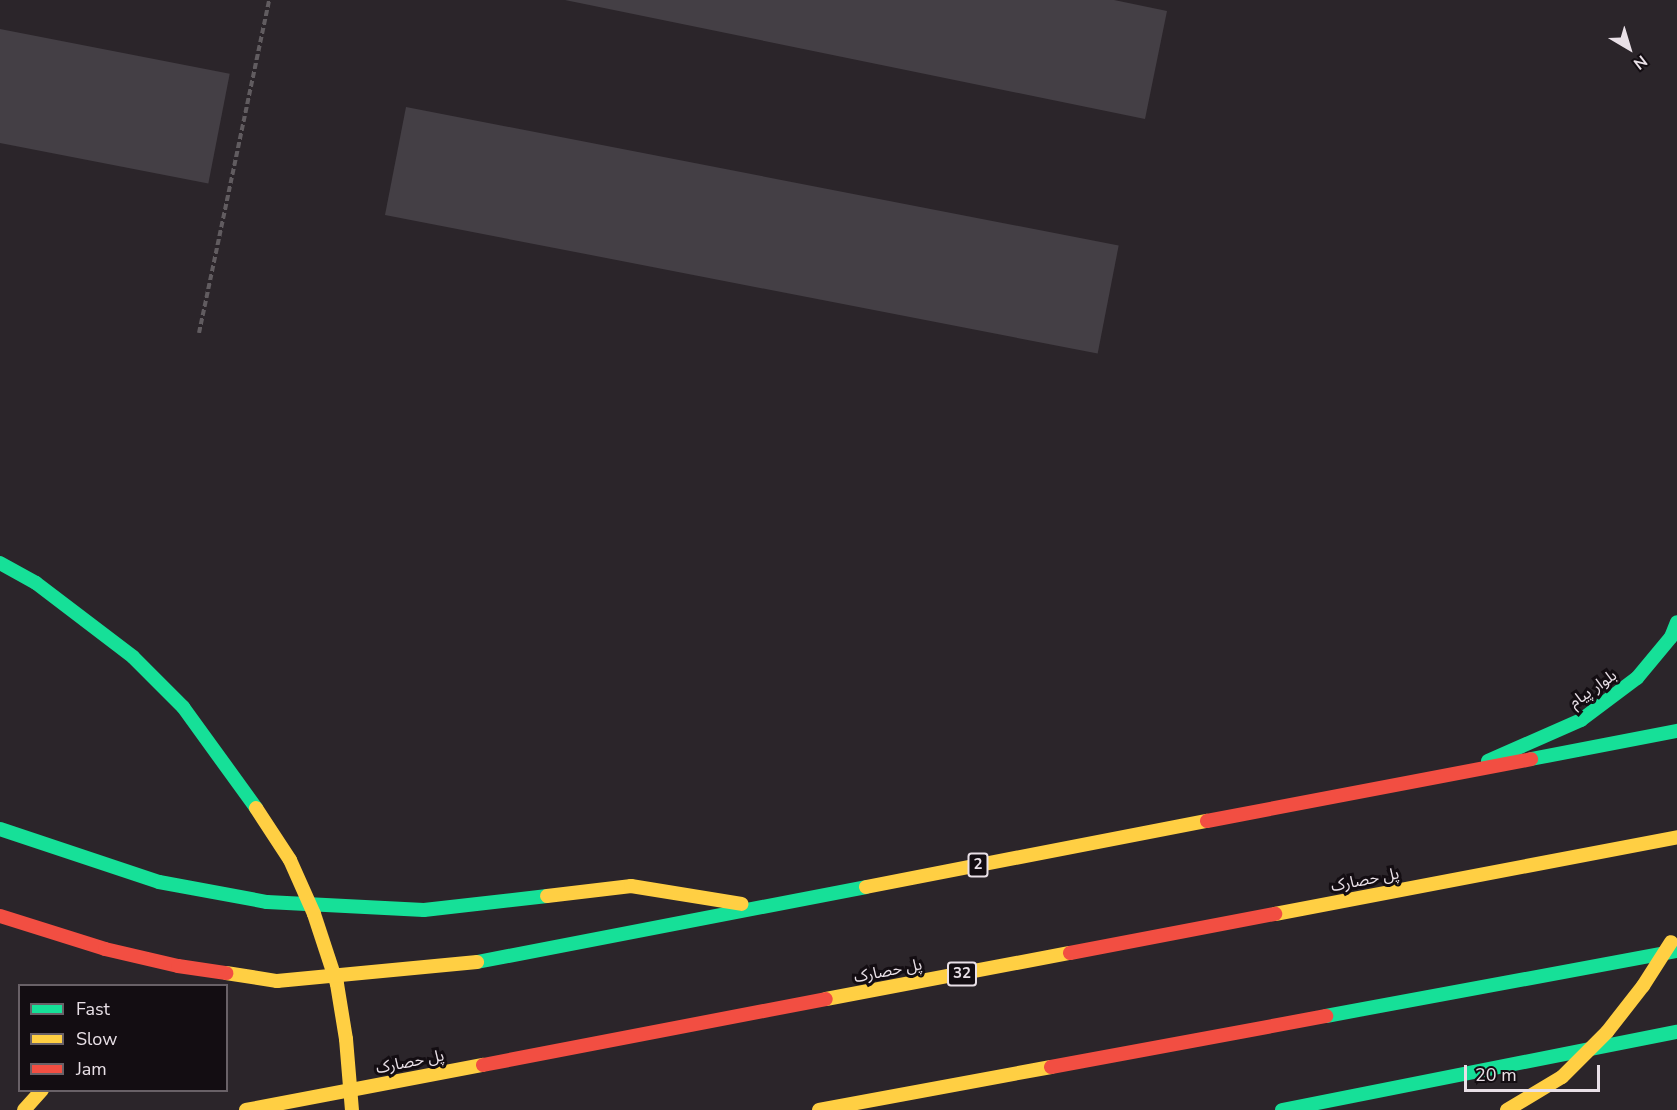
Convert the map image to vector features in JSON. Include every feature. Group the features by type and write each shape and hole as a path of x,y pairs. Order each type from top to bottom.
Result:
{"main road":[{"path":"0,563 36,583 133,657 183,707 246,792 290,860 314,914 337,984 346,1039 352,1110"},
{"name":"بلوار پیام","path":"1470,769 1581,720 1637,678 1671,637 1677,622"},
{"name":"2","path":"277,981 460,965 1677,731"},
{"path":"0,830 159,882 267,902 424,910 631,886 764,907"},
{"name":"پل حصارک","path":"246,1110 1677,837"},
{"path":"0,916 105,949 168,964 277,981"},
{"path":"1507,1110 1562,1077 1607,1032 1643,986 1677,933"},
{"path":"819,1110 1677,951"},
{"path":"246,992 277,981"},
{"path":"1282,1110 1677,1032"},
{"path":"24,1110 40,1092"}],"path":[{"path":"200,333 269,0"}],"building":[{"path":"565,0 1114,0 1167,11 1145,119"},
{"path":"0,29 230,74 208,184 0,143"},
{"path":"406,107 1119,246 1098,354 385,215"}],"traffic: fast":[{"path":"0,563 36,583 133,657 183,707 256,808"},
{"path":"1488,761 1581,720 1637,678 1671,637 1677,622"},
{"path":"1531,759 1677,731"},
{"path":"0,829 159,882 267,902 424,910 547,896"},
{"path":"477,962 866,887"},
{"path":"1326,1016 1677,951"},
{"path":"1282,1110 1677,1032"}],"traffic: slow":[{"path":"256,808 290,860 314,914 337,984 346,1039 352,1110"},
{"path":"866,887 1207,821"},
{"path":"1275,914 1677,837"},
{"path":"547,896 631,886 742,904"},
{"path":"1507,1110 1562,1077 1607,1032 1643,986 1671,942"},
{"path":"826,999 1070,953"},
{"path":"226,973 277,981 477,962"},
{"path":"246,1110 483,1065"},
{"path":"819,1110 1051,1067"},
{"path":"24,1110 40,1092"}],"traffic: jam":[{"path":"1207,821 1531,759"},
{"path":"1070,953 1275,914"},
{"path":"0,916 105,949 178,966 226,973"},
{"path":"483,1065 826,999"},
{"path":"1051,1067 1326,1016"}]}
